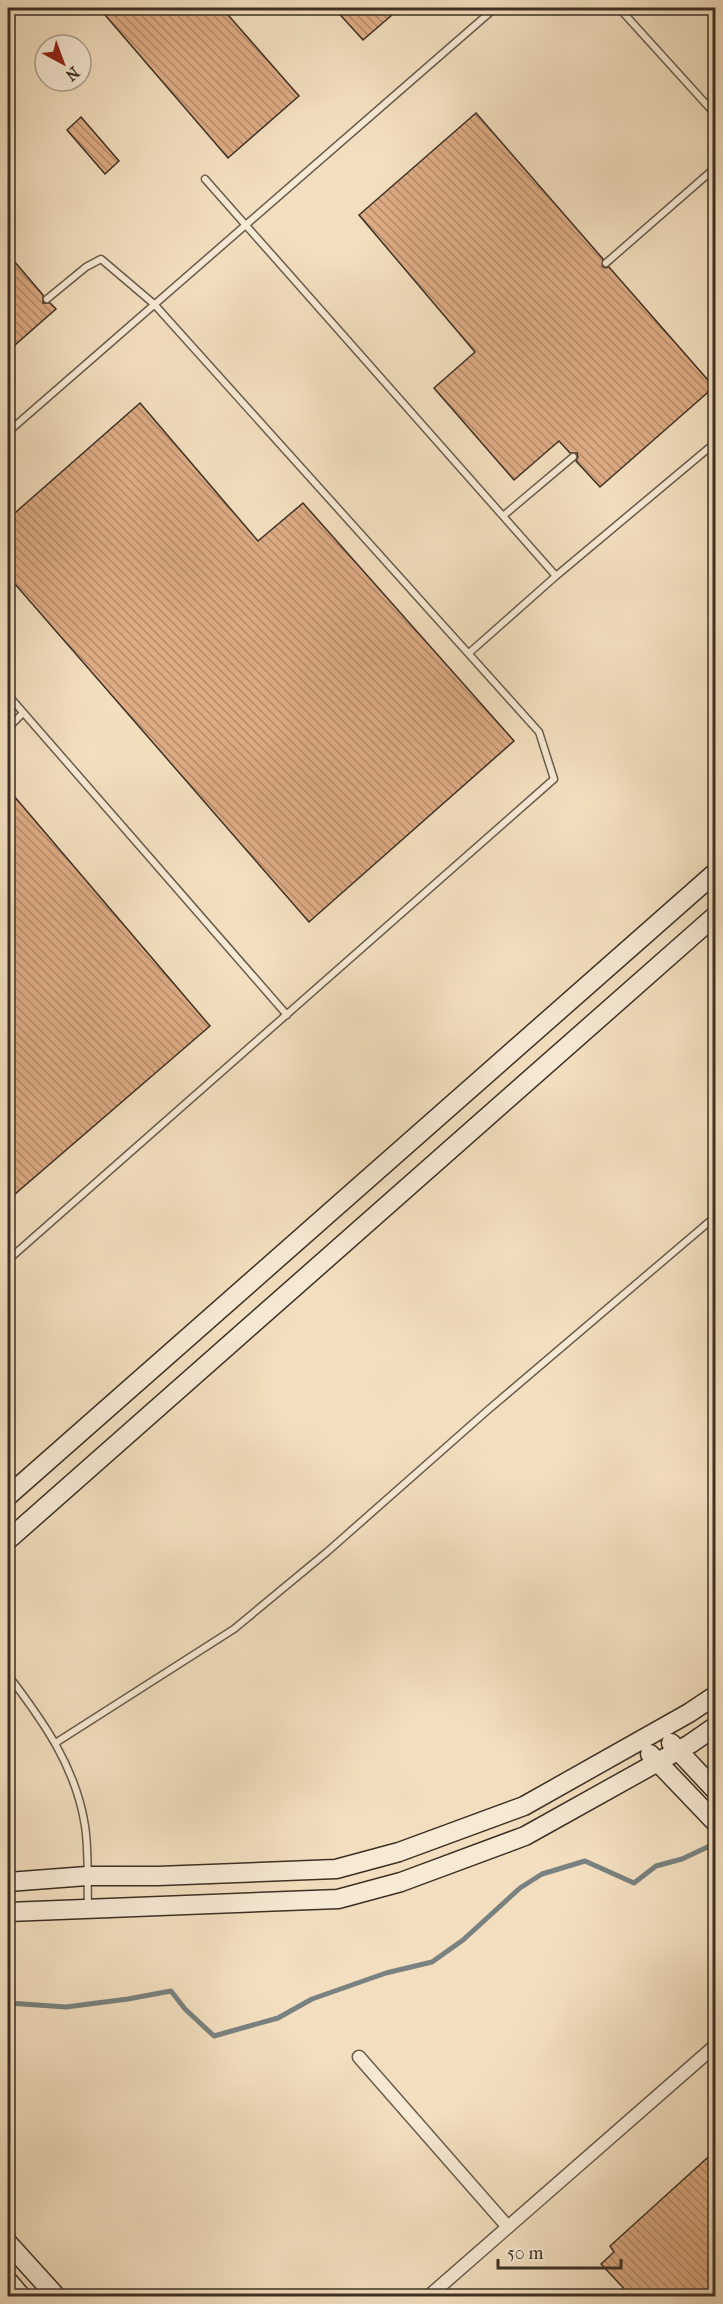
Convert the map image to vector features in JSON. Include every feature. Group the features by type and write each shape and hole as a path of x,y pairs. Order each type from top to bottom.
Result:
{"street":[{"path":"8,1496 716,872"},
{"path":"8,1540 716,915"},
{"path":"8,1882 87,1876 158,1876 336,1869 399,1852 524,1806 689,1713 716,1695"},
{"path":"8,1912 338,1899 400,1882 525,1836 658,1762 716,1726"},
{"path":"659,1730 716,1791"},
{"path":"639,1741 713,1821"},
{"path":"429,2296 716,2045"},
{"path":"359,2057 508,2227"},
{"path":"8,2243 56,2296"},
{"path":"8,2281 21,2296"}],"lane":[{"path":"8,432 495,8"},
{"path":"619,8 716,115"},
{"path":"606,264 716,167"},
{"path":"205,179 244,226 556,576"},
{"path":"8,1260 554,779 539,732 154,304 101,259 86,267 47,299"},
{"path":"469,654 556,576 716,442"},
{"path":"503,516 573,457"},
{"path":"8,695 287,1015"},
{"path":"8,728 23,713"},
{"path":"57,1742 234,1629 327,1552 488,1410 716,1216"},
{"path":"8,1675 57,1742 75,1782 85,1827 88,1909"}],"building":[{"path":"99,8 222,8 299,96 228,158"},
{"path":"334,8 400,8 363,40"},
{"path":"476,113 603,259 602,266 609,267 714,387 600,487 576,461 577,453 570,453 559,441 514,480 434,388 475,352 359,215"},
{"path":"81,117 119,161 105,174 67,130"},
{"path":"8,254 43,295 43,303 50,303 56,309 8,351"},
{"path":"140,403 258,541 303,503 514,741 309,922 8,576 8,519"},
{"path":"8,789 210,1026 8,1200"},
{"path":"716,2150 716,2296 631,2296 601,2264 614,2252 610,2246"}],"waterway":[{"path":"8,2003 66,2007 171,1991 185,2009 214,2036 278,2018 312,1999 386,1973 432,1962 463,1940 520,1888 542,1874 585,1861 634,1883 656,1866 682,1859 716,1843"}]}
